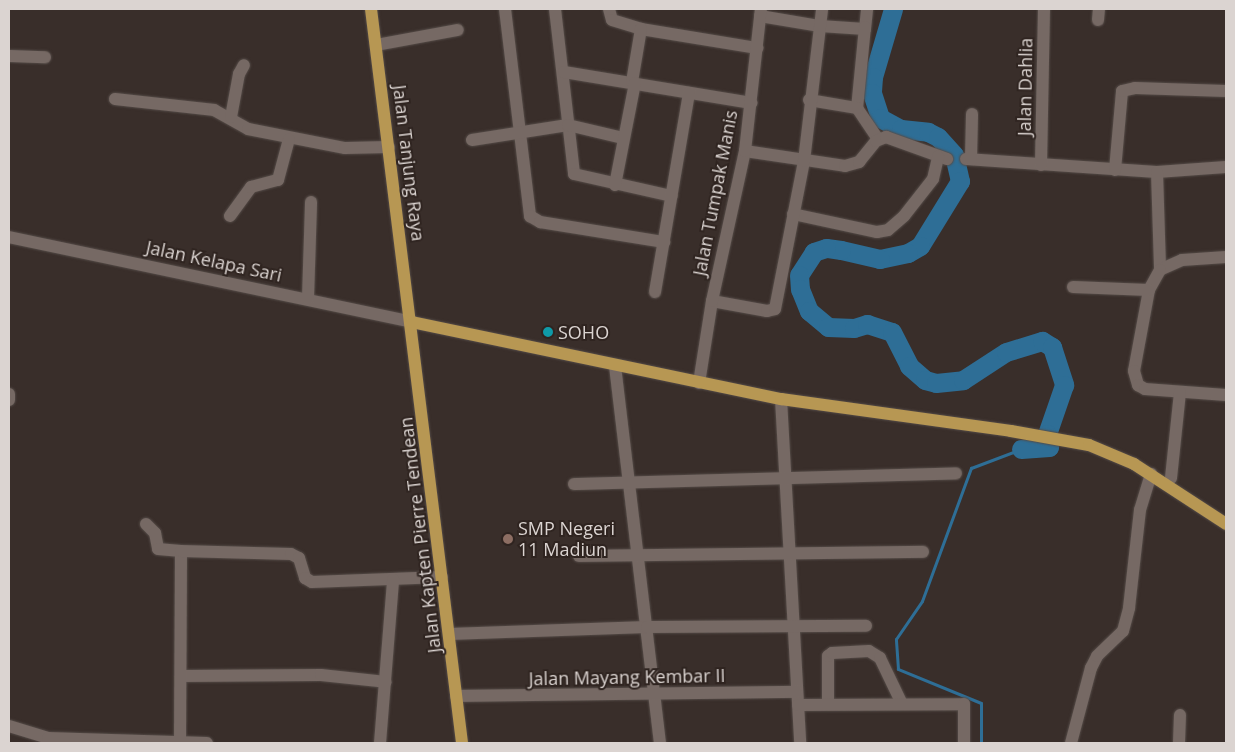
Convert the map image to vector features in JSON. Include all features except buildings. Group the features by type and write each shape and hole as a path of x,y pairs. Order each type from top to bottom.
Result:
{"main road":[{"name":"Jalan Tanjung Raya","path":"371,9 412,322"},
{"path":"412,322 615,366 781,399 1070,441 1107,452 1151,474 1226,524"},
{"name":"Jalan Kapten Pierre Tendean","path":"412,322 462,743"}],"street":[{"path":"505,9 530,216 540,222 664,242"},
{"path":"555,9 564,72 574,174 615,185 672,196"},
{"path":"609,9 612,20 641,29 756,48"},
{"path":"712,301 774,310 804,161 809,100 822,9"},
{"path":"867,9 857,108 878,139"},
{"name":"Jalan Dahlia","path":"1041,165 1044,9"},
{"path":"760,12 820,26 866,27"},
{"name":"Jalan Tumpak Manis","path":"699,383 712,301 744,151 760,12"},
{"path":"615,185 641,29"},
{"path":"376,45 458,30"},
{"path":"9,56 45,56"},
{"path":"231,117 239,74 244,65"},
{"path":"564,72 750,103"},
{"path":"1115,170 1122,91 1135,88 1226,91"},
{"path":"655,292 689,93"},
{"path":"114,99 214,110 231,117 248,129 345,148 389,147"},
{"path":"809,100 857,108"},
{"path":"972,114 968,159 1157,172 1226,167"},
{"path":"472,140 568,125 623,138"},
{"path":"744,151 804,161 852,165 868,154 878,139 886,137 899,140 942,158 933,179 904,216 888,230 877,232 793,214"},
{"path":"230,216 251,187 278,180 289,138"},
{"path":"1157,172 1160,270 1149,290 1135,379 1145,389 1226,395"},
{"path":"308,299 311,202"},
{"name":"Jalan Kelapa Sari","path":"9,237 412,322"},
{"path":"1160,270 1182,260 1226,257"},
{"path":"1073,287 1149,290"},
{"path":"615,366 660,743"},
{"path":"1171,478 1180,392"},
{"path":"9,394 9,400"},
{"path":"781,399 800,743"},
{"path":"574,484 629,480 956,472"},
{"path":"1071,743 1091,668 1098,656 1123,631 1129,608 1140,510 1151,474"},
{"path":"146,524 155,533 158,549 291,554 299,558 305,578 312,582 442,577"},
{"path":"180,742 182,551"},
{"path":"579,556 923,552"},
{"path":"380,743 393,580"},
{"path":"449,634 647,627 866,626"},
{"path":"828,704 828,656 832,653 869,651 880,658 902,704"},
{"path":"181,676 321,675 386,682"},
{"name":"Jalan Mayang Kembar II","path":"456,696 655,696 797,692"},
{"path":"798,705 964,704 964,743"},
{"path":"1178,743 1180,715"},
{"path":"14,728 48,738 94,742 207,743"}],"waterway":[{"path":"893,9 873,77 872,93 880,118 901,129 928,132 938,137 954,155 960,181 920,246 908,253 880,259 826,248 814,252 799,275 800,289 809,311 828,327 854,328 867,324 892,332 909,366 925,380 936,383 963,380 1006,352 1042,341 1052,347 1064,385 1047,434 1049,447 1021,449"},
{"path":"981,743 981,703 898,669 896,639 922,601 971,468 1021,449"}],"place":[{"name":"SOHO","path":"548,332"},
{"name":"SMP Negeri 11 Madiun","path":"508,539"}]}
